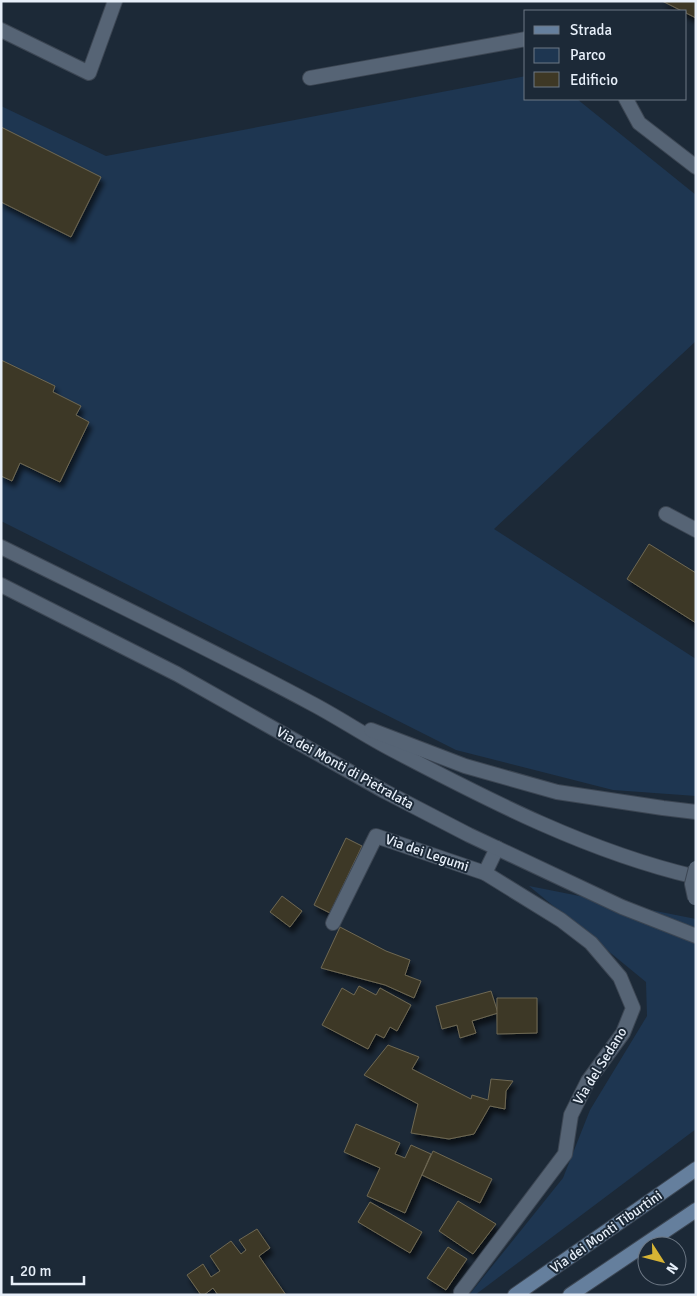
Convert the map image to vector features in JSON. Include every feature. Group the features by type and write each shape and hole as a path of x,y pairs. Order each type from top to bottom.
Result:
{"main road":[{"name":"Via dei Monti Tiburtini","path":"515,1295 696,1170"},
{"path":"570,1295 696,1210"},
{"path":"668,1236 696,1221"},
{"path":"615,1265 637,1253"}],"street":[{"path":"1,30 89,73 115,1"},
{"path":"310,78 524,39"},
{"path":"627,100 639,123 696,167"},
{"path":"666,514 696,530"},
{"path":"1,547 337,717 391,749 533,820 609,852 696,877"},
{"name":"Via dei Monti di Pietralata","path":"1,585 177,674 384,791 497,848 622,907 696,936"},
{"path":"337,717 466,766 557,792 696,812"},
{"name":"Via dei Legumi","path":"333,923 376,836 485,873"},
{"path":"485,873 497,848"},
{"path":"695,899 692,884 696,868"},
{"name":"Via del Sedano","path":"461,1292 565,1154 571,1115 588,1081 623,1033 633,1008 620,977 592,943 560,920 485,873"}],"green space":[{"path":"524,76 524,100 578,100 696,195 696,341 494,529 696,659 696,796 613,790 456,750 1,521 1,106 106,156"},
{"path":"529,886 696,919 696,1129 475,1295 469,1295 563,1178 590,1110 647,1016 646,982"}],"building":[{"path":"662,1 696,1 696,18 687,14 687,10 680,10"},
{"path":"1,127 101,177 71,237 1,202"},
{"path":"1,360 55,386 53,392 81,406 76,415 89,422 60,482 20,463 12,481 1,476"},
{"path":"649,544 696,573 696,623 627,579"},
{"path":"346,838 362,846 330,913 314,905"},
{"path":"282,896 302,911 290,927 270,912"},
{"path":"340,927 386,951 410,960 405,975 421,981 414,998 385,985 321,968"},
{"path":"359,986 376,995 380,988 411,1005 397,1031 390,1027 384,1038 376,1034 368,1049 322,1025 342,988 354,995"},
{"path":"491,991 498,1013 472,1021 476,1033 460,1038 457,1025 442,1029 436,1006"},
{"path":"497,998 537,998 537,1033 497,1034"},
{"path":"388,1045 419,1057 412,1069 471,1099 472,1095 488,1100 491,1079 513,1081 506,1091 505,1109 490,1106 474,1134 449,1139 411,1133 418,1104 364,1075"},
{"path":"356,1124 400,1143 395,1154 405,1158 411,1145 431,1154 405,1213 367,1196 380,1168 344,1152"},
{"path":"433,1151 492,1179 480,1203 422,1175"},
{"path":"458,1201 496,1224 473,1254 439,1231"},
{"path":"370,1202 422,1232 410,1253 358,1222"},
{"path":"257,1229 270,1248 259,1256 286,1295 218,1295 213,1288 204,1295 201,1295 187,1275 203,1264 211,1277 220,1271 210,1256 231,1241 241,1254 246,1250 239,1240"},
{"path":"448,1247 467,1259 446,1290 427,1278"}]}
